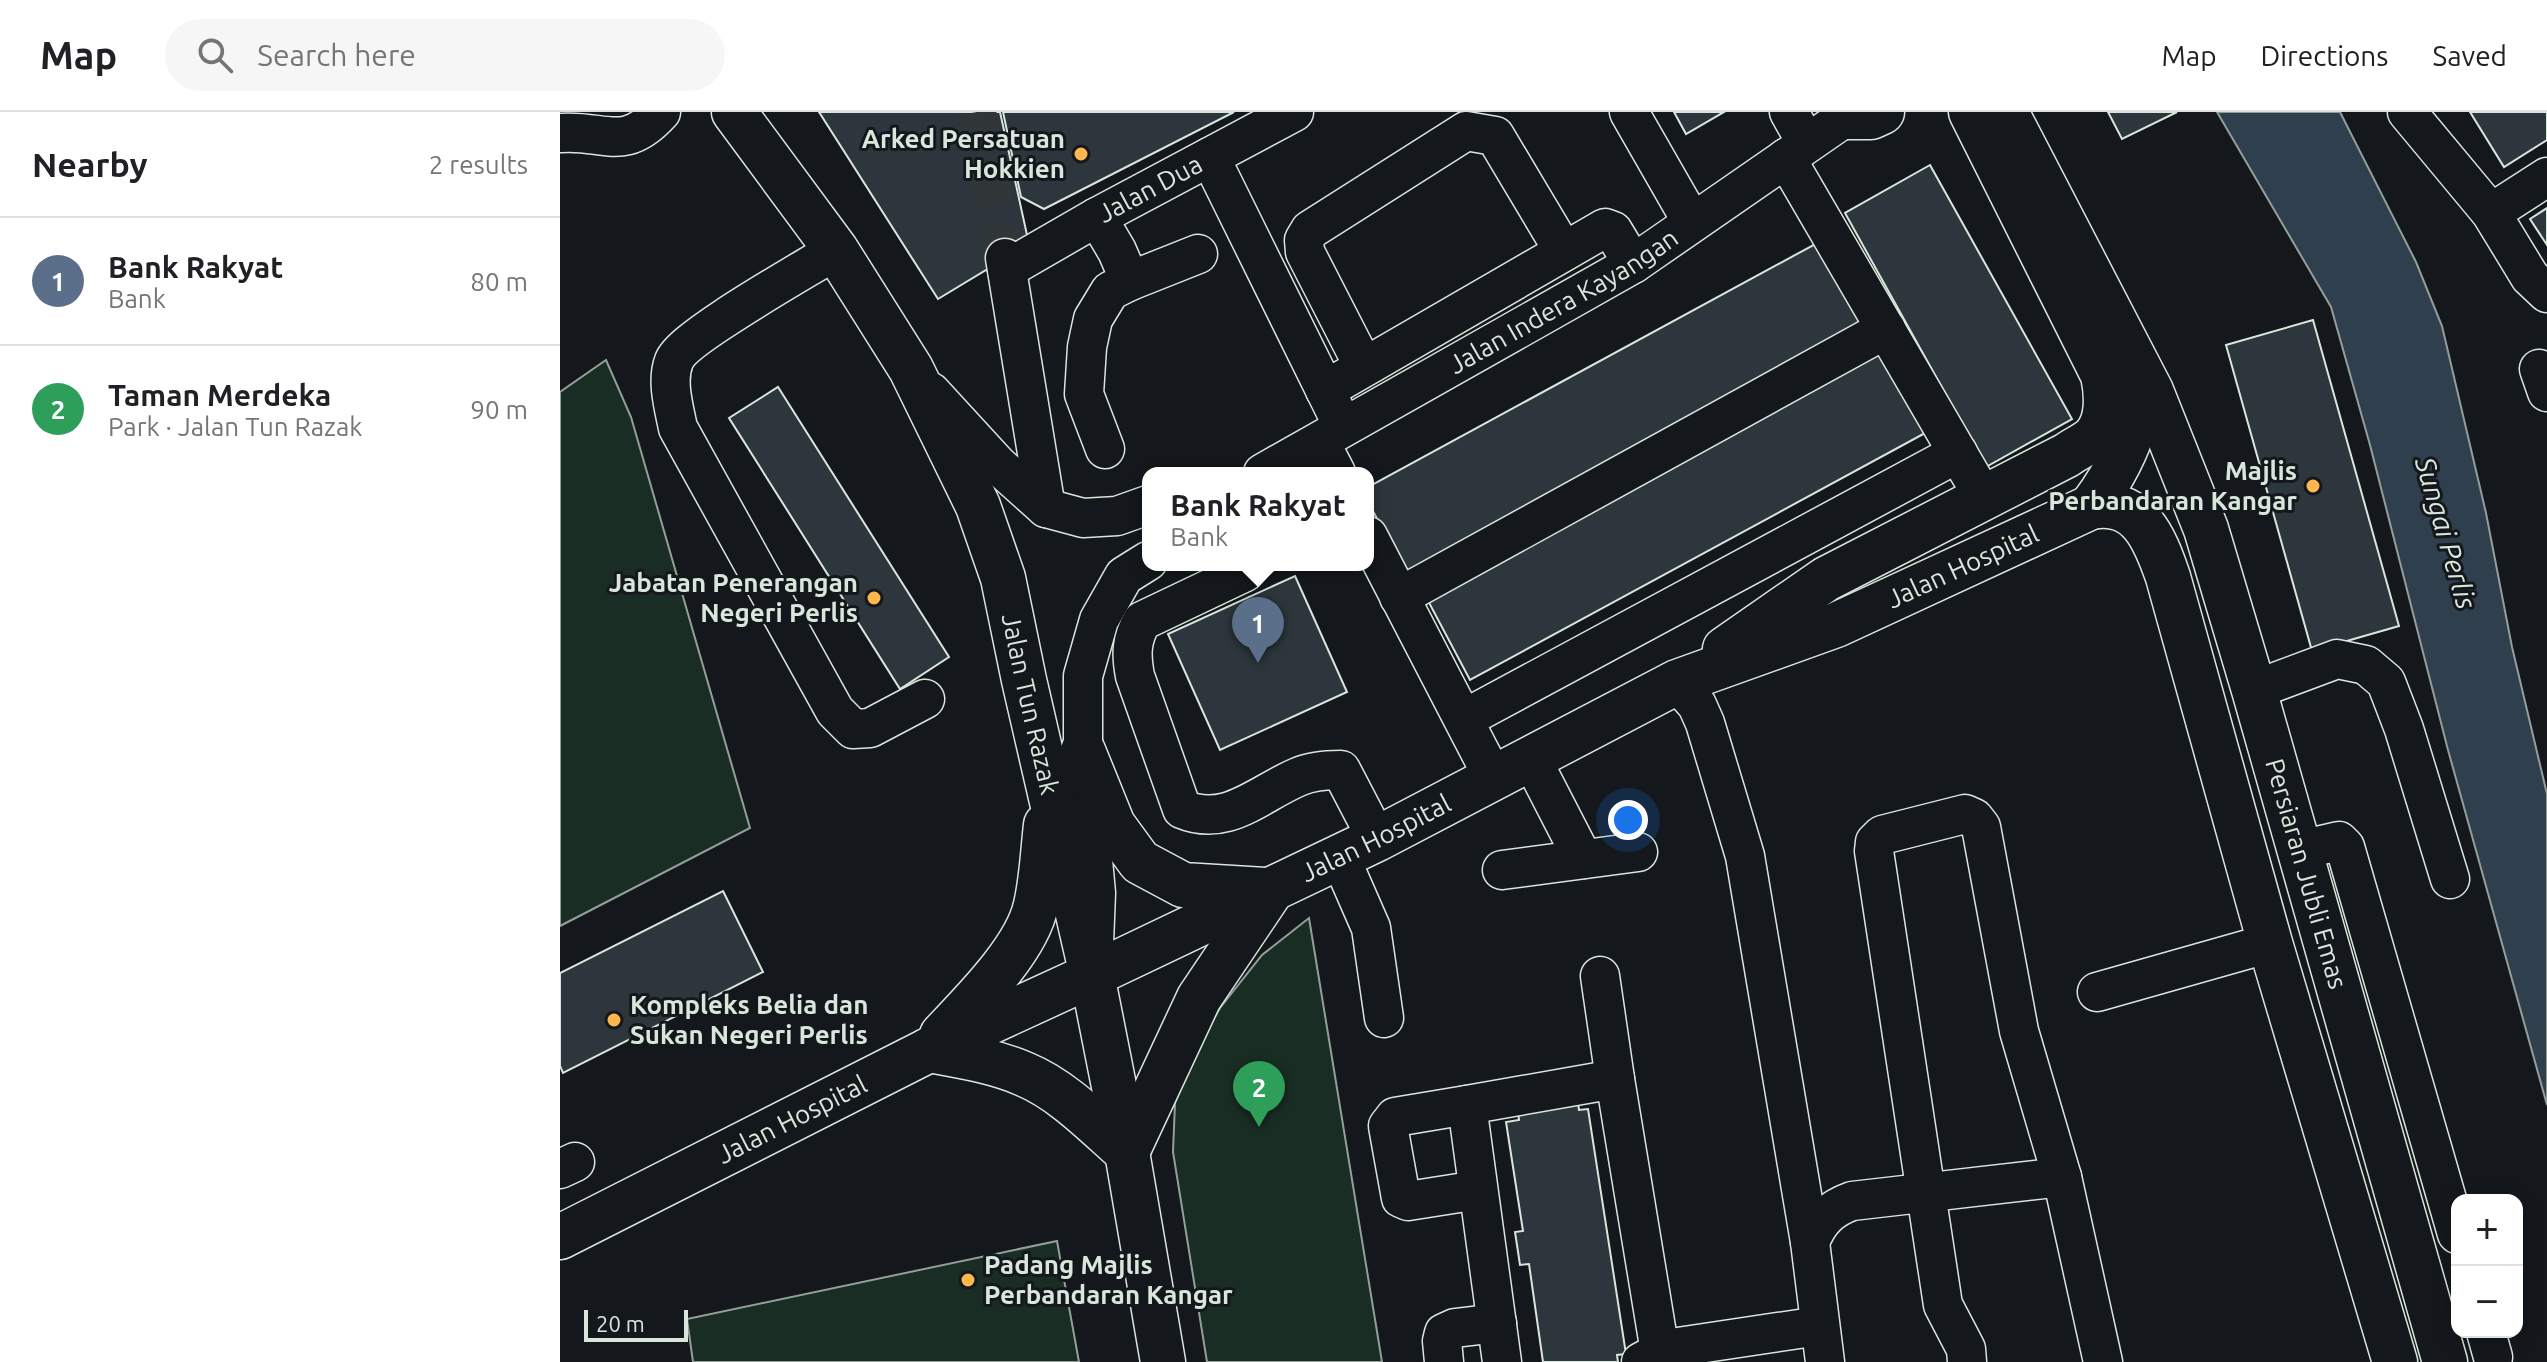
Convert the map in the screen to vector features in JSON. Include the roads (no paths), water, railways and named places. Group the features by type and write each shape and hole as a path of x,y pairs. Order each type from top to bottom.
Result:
{"main road":[{"name":"Jalan Tun Razak","path":"734,112 836,250 911,369 978,506 1003,578 1092,975 1127,1152 1163,1362"},
{"name":"Persiaran Jubli Emas","path":"1992,118 2144,378 2206,529 2445,1362"},
{"path":"1677,682 1826,579 2067,455 2094,437 2100,427 2105,414 2103,375 1992,118"},
{"path":"2091,507 2107,486 2135,421 2144,378"},
{"path":"2067,455 2142,457 2184,473"},
{"name":"Persiaran Jubli Emas","path":"2091,507 2116,506 2139,519 2161,556 2270,943 2395,1362"},
{"name":"Jalan Hospital","path":"560,1237 929,1050 1358,848 1677,682 1836,625 2091,507"},
{"path":"2205,709 2254,690"},
{"path":"1083,751 1113,825 1140,862 1183,885 1271,891"},
{"path":"929,1050 984,991 1022,938 1036,908 1050,791"},
{"path":"929,1050 988,1061 1026,1074 1076,1108 1127,1152 1199,998 1271,891"}],"street":[{"path":"560,133 624,138 650,125 661,112"},
{"name":"Jalan Dua","path":"1046,508 1006,263 1294,112"},
{"path":"1629,112 1692,222"},
{"path":"2407,112 2491,213 2530,277 2547,293"},
{"name":"Jalan Indera Kayangan","path":"1280,467 1333,448 1633,264 1692,222 1794,138 1857,113"},
{"path":"1364,367 1305,252 1304,240 1310,230 1466,131 1495,136 1563,250"},
{"path":"1794,138 1886,329 1984,498"},
{"path":"1210,157 1325,390 1333,448"},
{"path":"2491,213 2547,177"},
{"path":"1097,217 1130,281"},
{"path":"1325,390 1605,228 1613,231 1633,264"},
{"path":"836,250 693,339 674,360 671,390 678,428 835,711 853,729 870,728 925,699"},
{"path":"1105,449 1084,394 1087,347 1093,319 1110,291 1198,254"},
{"path":"1399,597 1886,329"},
{"path":"911,369 998,465 1046,508 1083,518 1117,516 1142,507"},
{"path":"1464,719 1958,453"},
{"path":"1374,548 1464,719 1512,768 1583,859"},
{"path":"1092,975 1096,893 1083,751 1083,676 1099,620 1124,576 1142,565"},
{"path":"1246,571 1142,621 1133,636 1135,676 1182,809 1198,816 1221,816 1301,775 1341,770 1358,848 1384,1018"},
{"path":"2254,690 2337,659 2366,665 2386,682 2404,729 2450,879"},
{"path":"1600,976 1651,1357 1678,1347 1822,1344 1810,1242 1745,856 1705,723 1691,696 1677,682"},
{"path":"1967,1362 1966,1349 1943,1305 1875,842 1882,835 1965,814 1974,818 1981,827 2019,1031 2062,1177 2103,1362"},
{"path":"2300,850 2331,841 2339,841 2345,847 2451,1213"},
{"path":"1502,870 1638,852"},
{"path":"2097,992 2270,943"},
{"path":"1478,1190 1408,1201 1401,1198 1388,1126 1395,1117 1615,1079"},
{"path":"1467,1105 1502,1362"},
{"path":"1798,1172 1821,1191 1852,1201"},
{"path":"1810,1242 1816,1226 1826,1214 1852,1201 2062,1177"},
{"path":"1444,1362 1444,1333 1455,1328 1497,1323"}],"water":[{"name":"Sungai Perlis","path":"2217,112 2340,112 2416,262 2442,326 2547,794 2547,1105 2448,750 2370,445 2331,307"}],"tunnel":[{"path":"977,112 1005,258"}],"place":[{"name":"Arked Persatuan Hokkien","path":"1081,154"},
{"name":"Majlis Perbandaran Kangar","path":"2313,486"},
{"name":"Jabatan Penerangan Negeri Perlis","path":"874,598"},
{"name":"Bank Rakyat","path":"1258,663"},
{"name":"Kompleks Belia dan Sukan Negeri Perlis","path":"614,1020"},
{"name":"Taman Merdeka","path":"1259,1127"},
{"name":"Padang Majlis Perbandaran Kangar","path":"968,1280"}]}
